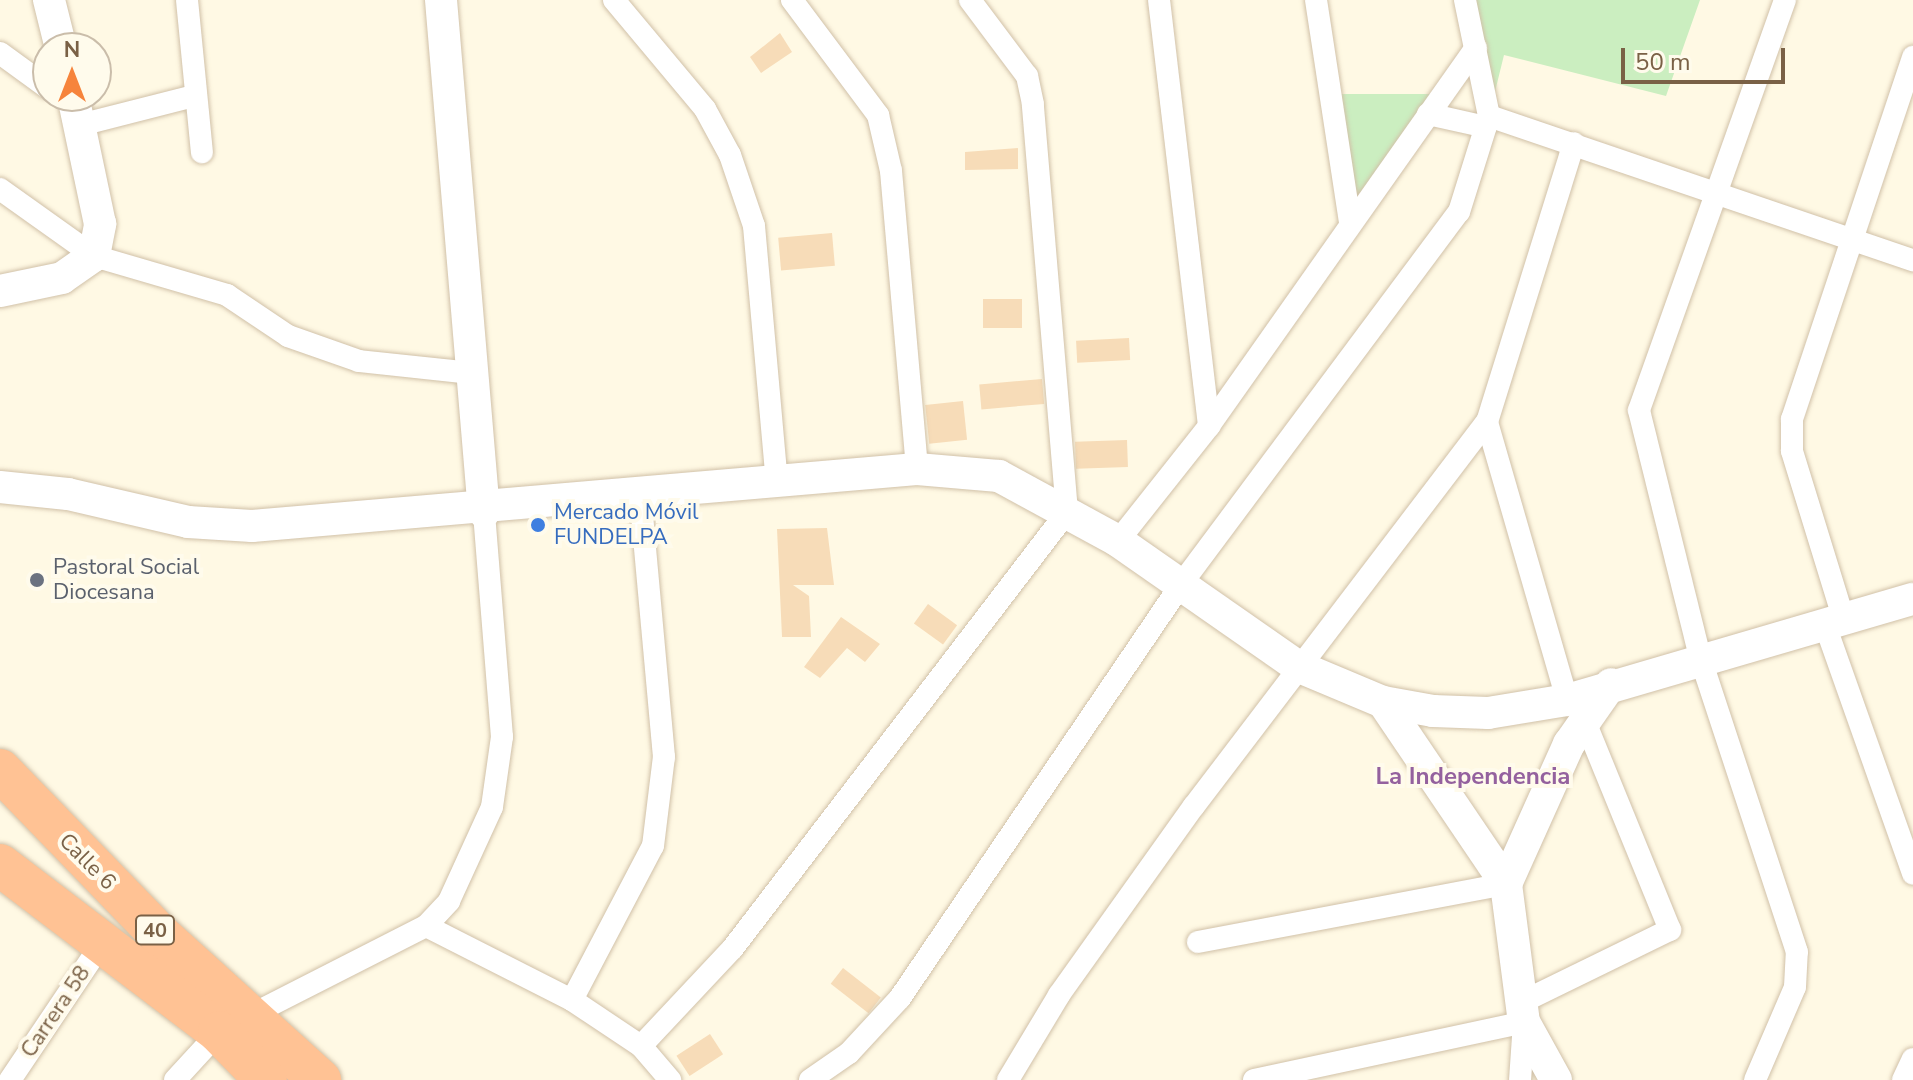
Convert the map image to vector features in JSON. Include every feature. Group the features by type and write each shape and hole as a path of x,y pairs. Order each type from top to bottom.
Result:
{"highway":[{"name":"Calle 6","path":"0,770 161,936 237,1023 266,1080"},
{"name":"Calle 6","path":"0,865 102,943 237,1023 320,1080"}],"main road":[{"path":"49,0 57,32"},
{"path":"437,3 484,512"},
{"path":"0,291 62,278 94,256 100,224 73,112"},
{"path":"0,487 188,522 252,526 484,512 640,492 917,469 999,476 1118,541 1297,666 1383,702 1488,713 1576,711"},
{"path":"1506,884 1576,711 1611,684 1913,599"},
{"path":"1383,702 1506,884 1522,1012 1556,1080"}],"street":[{"path":"187,0 194,96 202,152"},
{"path":"614,0 705,109 730,155 754,226 777,482"},
{"path":"792,0 878,115 891,171 917,469"},
{"path":"641,1046 733,948 1067,512 1033,104 1027,76 970,0"},
{"path":"1159,0 1209,426"},
{"path":"1316,0 1350,223"},
{"path":"810,1080 849,1053 900,998 1182,583 1459,212 1488,122 1465,0"},
{"path":"1755,1080 1795,987 1797,952 1700,657 1639,410 1718,199 1785,0"},
{"path":"1118,541 1209,426 1476,48"},
{"path":"0,53 32,76"},
{"path":"1913,57 1792,419 1792,451 1834,619 1913,874"},
{"path":"112,103 194,96"},
{"path":"1428,114 1488,122 1574,143 1718,199 1913,260"},
{"path":"1008,1080 1059,995 1297,666 1487,422 1574,143"},
{"path":"0,189 94,256 227,295 288,336 359,361 472,373"},
{"path":"1254,1080 1290,1076 1522,1012 1670,930 1576,711 1487,422"},
{"path":"572,1000 655,831 664,757 640,492"},
{"path":"175,1080 237,1023 426,926 449,901 492,807 502,737 484,512"},
{"path":"1198,942 1506,884"},
{"path":"426,926 572,1000 641,1046 670,1080"},
{"name":"Carrera 58","path":"10,1080 102,943"},
{"path":"1520,1080 1522,1012"},
{"path":"1903,1080 1913,1059"}],"green space":[{"path":"1465,0 1700,0 1666,96 1504,55 1489,116"},
{"path":"1334,94 1442,94 1350,223"}],"building":[{"path":"780,33 792,52 761,73 750,57"},
{"path":"1018,148 1018,169 965,170 965,152"},
{"path":"832,233 835,266 781,271 778,238"},
{"path":"983,299 1022,299 1022,328 983,328"},
{"path":"1129,338 1130,360 1077,363 1076,341"},
{"path":"1042,379 1044,404 981,409 979,384"},
{"path":"963,401 967,440 929,444 925,405"},
{"path":"1127,440 1128,467 1076,469 1075,442"},
{"path":"827,528 834,585 793,585 809,596 811,637 782,637 777,529"},
{"path":"928,604 957,625 943,645 914,623"},
{"path":"841,617 880,644 865,662 847,648 820,678 804,667"},
{"path":"843,968 881,998 869,1013 831,984"},
{"path":"710,1034 723,1054 690,1076 676,1056"}],"place":[{"name":"Mercado Móvil FUNDELPA","path":"538,525"},
{"name":"Pastoral Social Diocesana","path":"37,580"}],"district":[{"name":"La Independencia","path":"1473,777"}]}
